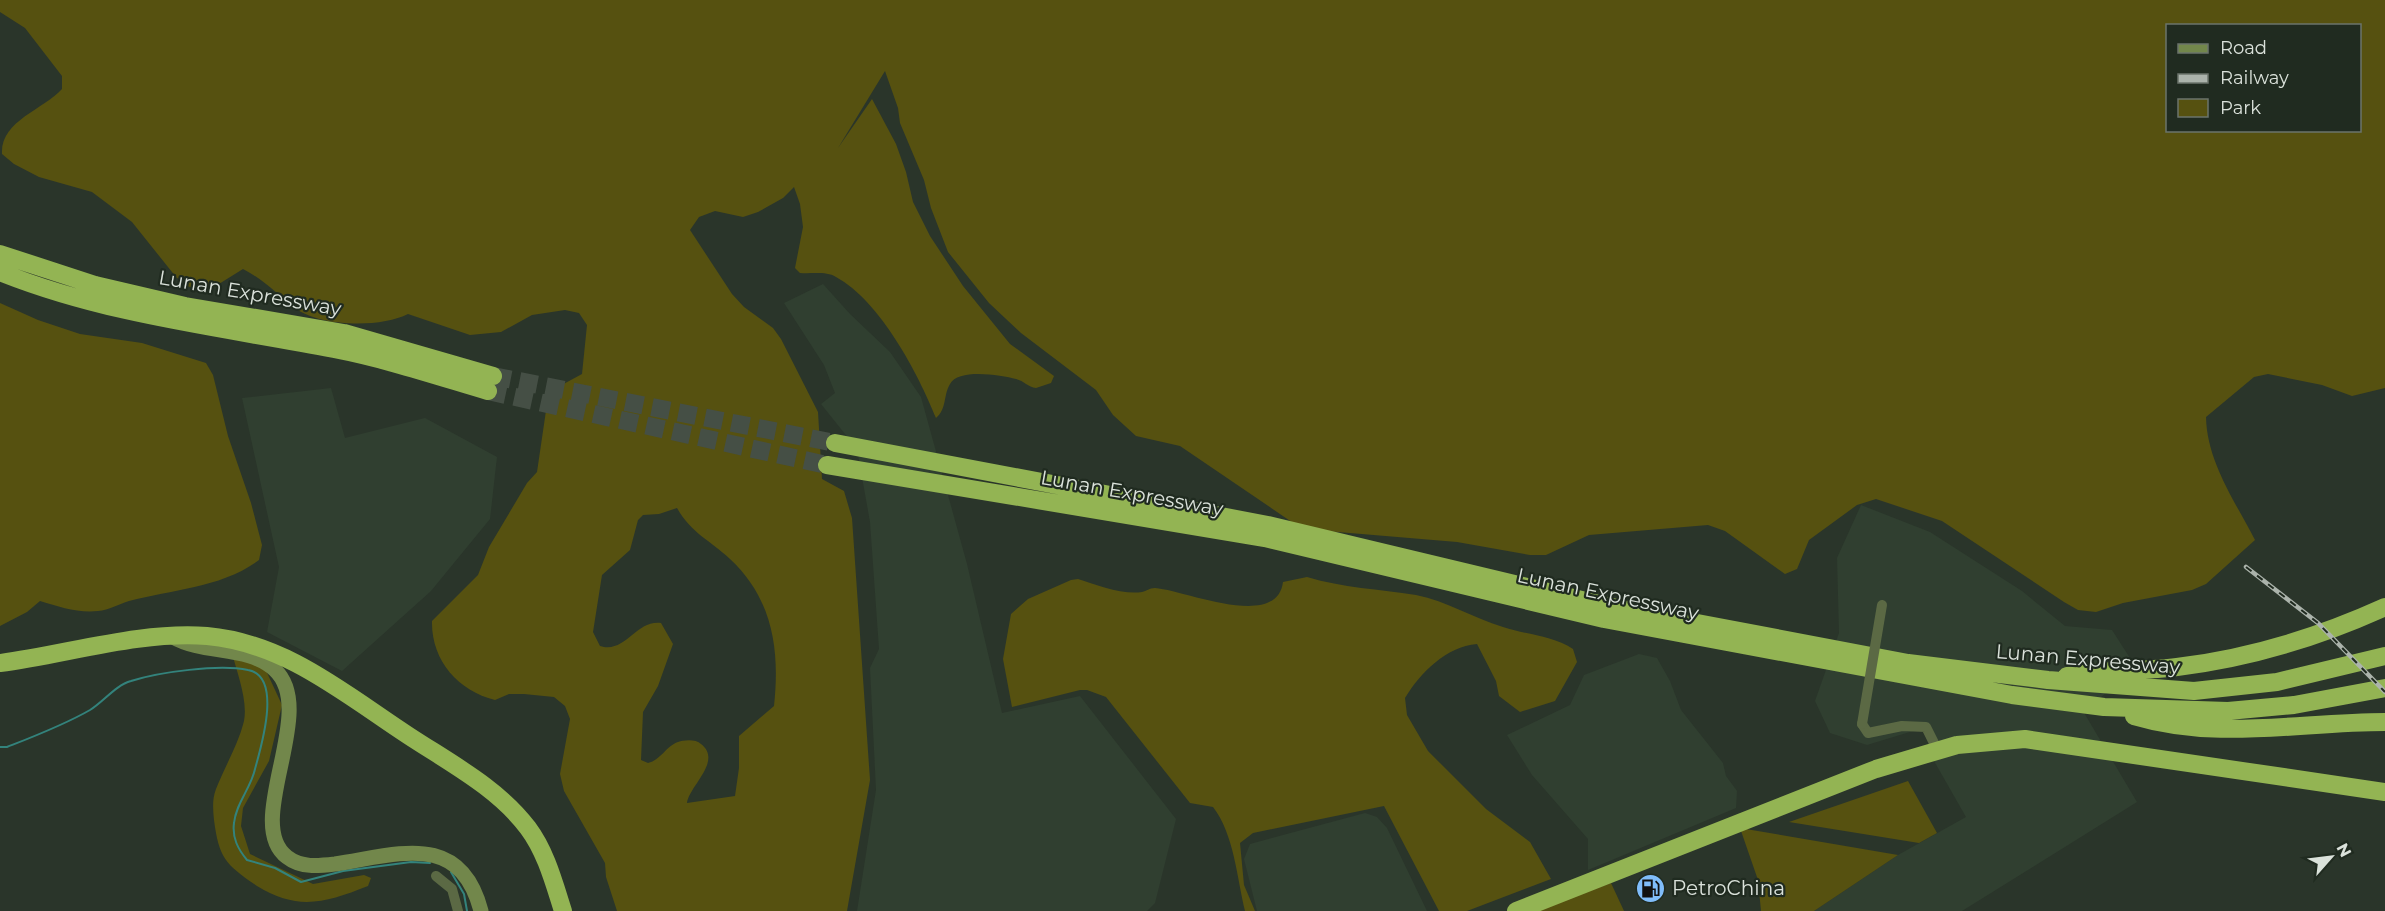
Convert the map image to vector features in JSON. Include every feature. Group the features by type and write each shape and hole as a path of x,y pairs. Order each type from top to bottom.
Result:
{"highway":[{"name":"Lunan Expressway","path":"0,254 95,285 185,306 344,333 491,383 335,349 182,323 99,305 0,272"},
{"name":"Lunan Expressway","path":"835,443 1268,525 1607,606 1908,663 2048,681 2194,691 2223,690 2309,676 2385,656"},
{"name":"Lunan Expressway","path":"827,465 1265,538 1604,619 1906,677 2104,707 2187,711 2257,710 2380,689"},
{"path":"2048,681 2091,671 2173,668 2229,660 2348,624 2385,607"},
{"path":"0,663 173,637 220,638 278,654 328,681 462,770 493,794 528,828 542,853 563,911"},
{"path":"2104,707 2163,725 2229,731 2385,722"},
{"path":"1516,911 1876,769 1937,749 1990,740 2037,740 2175,763 2385,792"}],"street":[{"path":"1882,605 1862,724 1868,733 1902,726 1926,727 1937,749"},
{"path":"173,637 193,646 258,660 273,668 283,680 288,696 289,716 273,825 275,840 282,853 300,864 318,866 405,854 432,853 446,859 463,873 474,890 481,911"},
{"path":"436,876 453,889 459,911"}],"shaded area":[{"path":"823,284 850,314 890,352 921,397 967,564 1002,713 1080,696 1176,819 1155,903 1147,911 857,911 876,790 870,668 879,649 870,522 857,449 821,404 835,393 824,365 784,303"},
{"path":"331,388 345,438 425,418 497,457 490,519 431,591 342,671 267,632 279,567 242,398"},
{"path":"1861,505 1930,532 2022,591 2065,626 2112,630 2137,669 2083,711 2137,802 1962,911 1814,911 1898,855 1966,817 1934,761 1923,728 1867,745 1830,733 1815,701 1839,633 1837,558"},
{"path":"1639,654 1657,658 1670,681 1681,710 1723,763 1726,776 1737,791 1736,808 1588,870 1588,839 1532,775 1507,735 1570,705 1584,675"},
{"path":"1365,813 1377,817 1387,828 1427,911 1257,911 1244,859 1250,844"}],"green space":[{"path":"0,0 2385,0 2385,388 2352,396 2322,385 2268,374 2254,377 2206,417 2211,450 2223,481 2255,540 2206,584 2192,590 2123,603 2096,612 2078,610 2064,602 1942,521 1876,499 1857,505 1809,540 1797,569 1785,574 1725,531 1708,525 1589,535 1546,555 1530,555 1457,542 1302,529 1180,446 1136,436 1113,415 1096,390 1021,333 989,303 948,252 931,208 924,180 900,123 898,108 885,71 838,148 872,99 896,144 913,202 930,236 963,286 1010,344 1054,376 1051,383 1036,388 1019,380 1000,376 970,374 962,376 950,384 942,411 936,418 908,360 868,303 852,288 832,275 800,273 795,268 803,227 800,204 794,187 783,198 758,212 743,217 715,211 699,217 690,230 732,294 744,307 773,328 781,339 818,412 822,479 844,491 852,518 870,780 847,911 617,911 606,877 605,863 564,791 560,774 570,719 565,706 554,697 509,694 495,700 469,689 449,672 442,661 436,649 432,621 478,575 489,547 527,483 537,472 548,397 558,387 582,374 587,325 579,313 565,310 532,315 501,332 470,335 408,314 396,319 367,323 319,319 295,308 264,282 243,269 206,292 187,286 176,277 132,222 92,192 39,177 14,164 2,154 3,143 15,124 62,89 62,76 25,28 0,12","holes":["677,508 695,531 730,559 756,591 770,626 776,665 774,706 739,736 739,768 735,796 687,803 707,766 707,751 699,742 681,741 653,761 648,763 641,760 643,712 658,686 673,644 661,623 644,626 624,641 609,647 600,646 593,632 602,575 630,550 638,520 643,515 659,514"]},
{"path":"0,303 38,320 80,334 142,343 206,363 213,375 228,436 251,503 262,545 259,560 229,577 129,601 102,610 76,610 40,601 27,612 0,626"},
{"path":"1307,577 1348,586 1416,595 1449,605 1512,630 1548,638 1573,649 1577,662 1555,701 1520,712 1499,696 1496,681 1477,644 1455,650 1435,662 1405,698 1407,715 1428,751 1486,809 1530,842 1551,879 1467,911 1439,911 1384,806 1253,833 1240,843 1244,885 1255,911 1245,911 1226,830 1213,807 1190,803 1106,697 1087,690 1080,690 1012,707 1003,659 1011,614 1028,599 1071,580 1078,579 1110,589 1135,593 1151,588 1169,590 1207,600 1248,606 1265,604 1277,596 1283,582"},
{"path":"232,653 263,664 282,705 269,761 243,808 241,826 250,854 313,884 364,875 371,878 368,886 325,900 312,902 286,899 257,886 237,872 225,859 218,843 213,804 216,789 238,739 245,713 245,704"},
{"path":"1908,781 1937,833 1919,843 1789,822"},
{"path":"1740,828 1898,855 1814,911 1761,911 1758,880"},
{"path":"1611,883 1624,911 1535,911"}],"waterway":[{"path":"0,747 7,747 70,721 90,710 120,686 131,681 189,670 221,668 248,670 259,675 265,685 267,714 253,776 234,823 236,843 247,860 275,868 301,882 343,871 411,862 430,863"},
{"path":"451,872 464,894 467,911"}],"tunnel":[{"path":"493,376 835,443"},
{"path":"488,391 827,465"}],"railway":[{"path":"2246,567 2318,623 2385,692"}],"place":[{"name":"PetroChina","path":"1651,888"}]}
